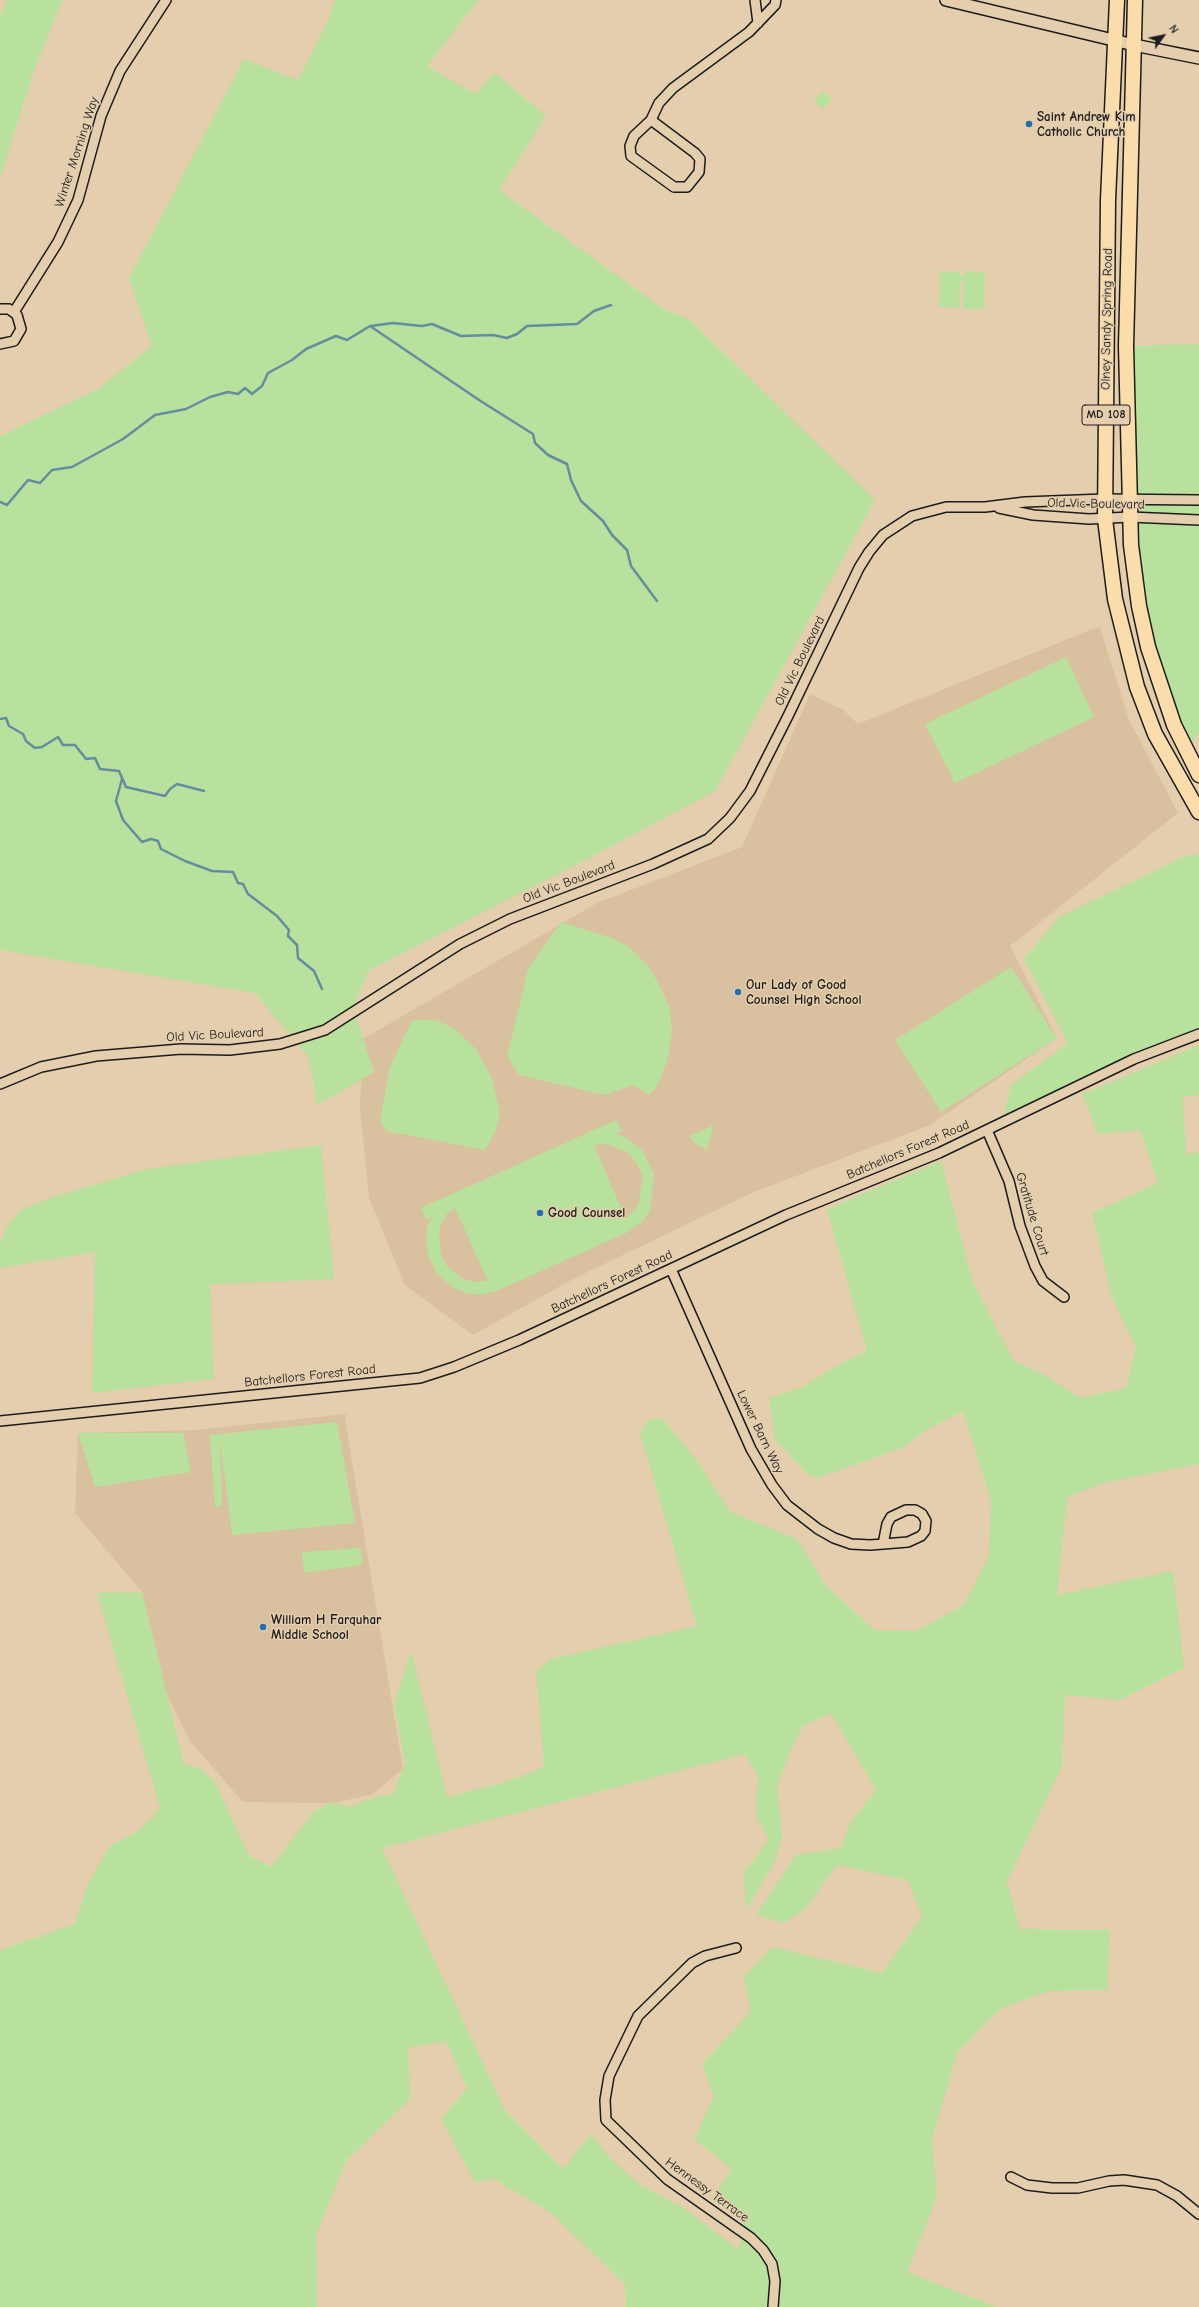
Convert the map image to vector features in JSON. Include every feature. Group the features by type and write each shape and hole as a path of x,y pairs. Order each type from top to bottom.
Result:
{"main road":[{"name":"Olney Sandy Spring Road","path":"1117,0 1117,41 1108,200 1105,520 1115,599 1137,687 1155,734 1199,812"},
{"name":"Olney Sandy Spring Road","path":"1135,0 1126,346 1130,517 1134,579 1148,647 1174,725 1199,775"}],"street":[{"name":"Winter Morning Way","path":"14,312 58,242 78,200 101,116 120,71 166,0"},
{"path":"755,0 758,23"},
{"path":"650,120 695,153 700,159 699,172 687,187 674,187 630,156 630,146 634,136 650,120 659,103 673,88 749,32 775,5 776,0"},
{"path":"946,0 1134,45 1199,58"},
{"path":"0,309 14,312 21,324 20,333 14,341 0,344"},
{"name":"Old Vic Boulevard","path":"1,1081 42,1067 96,1056 181,1049 230,1050 280,1044 325,1030 460,944 510,919 653,864 708,838 730,818 750,791 791,710 859,568 876,543 898,524 928,511 946,507 994,506 1025,502 1104,499 1199,500"},
{"name":"Old Vic Boulevard","path":"994,506 1033,515 1105,520 1130,517 1199,520"},
{"name":"Batchellors Forest Road","path":"0,1421 420,1378 454,1367 518,1340 786,1215 923,1160 1134,1059 1199,1034"},
{"name":"Gratitude Court","path":"987,1130 1009,1182 1020,1226 1035,1266 1043,1281 1064,1297"},
{"name":"Lower Barn Way","path":"672,1269 752,1449 772,1485 787,1505 818,1529 834,1538 851,1544 883,1544 908,1542 921,1536 926,1531 926,1521 922,1514 915,1510 906,1510 891,1517 887,1524 883,1544"},
{"name":"Hennessy Terrace","path":"736,1948 705,1956 692,1963 638,2016 609,2076 605,2100 606,2120 667,2179 751,2238 763,2250 772,2264 775,2281 773,2307"},
{"path":"1011,2177 1027,2185 1052,2188 1078,2188 1109,2181 1124,2180 1157,2184 1177,2196 1199,2214"}],"shaded area":[{"name":"Our Lady of Good Counsel High School","path":"1100,628 1129,720 1178,813 1010,946 1057,1038 930,1125 754,1192 573,1279 473,1335 405,1285 369,1198 360,1108 363,1039 597,903 742,847 810,694 842,709 858,724 1090,630"},
{"name":"William H Farquhar Middle School","path":"346,1414 345,1420 403,1769 371,1795 331,1803 243,1802 190,1741 151,1662 142,1592 75,1513 78,1433 196,1430"}],"green space":[{"path":"7,0 62,0 33,73 0,178 0,16"},
{"path":"335,0 478,0 427,66 475,94 495,73 546,116 499,190 665,310 689,319 875,500 715,791 589,858 368,971 353,1008 374,1072 317,1105 309,1058 255,993 0,950 0,436 99,388 152,346 129,278 244,59 298,80 327,22"},
{"path":"822,91 832,98 824,109 814,102"},
{"path":"940,271 960,272 960,276 965,276 965,271 985,272 984,309 964,309 964,280 960,281 959,308 939,307"},
{"path":"1199,344 1199,732 1187,751 1139,606 1126,346"},
{"path":"1066,657 1094,717 955,783 925,724"},
{"path":"1199,854 1199,1034 1004,1115 1011,1085 1068,1043 1024,959 1059,917 1185,856"},
{"path":"561,922 612,938 629,947 649,967 662,990 670,1009 672,1033 667,1061 658,1084 650,1095 633,1085 605,1095 519,1075 507,1056 528,969"},
{"path":"1011,967 1057,1038 941,1112 895,1040"},
{"path":"412,1020 436,1020 455,1029 476,1049 492,1078 500,1114 495,1133 485,1150 386,1131 380,1121 390,1067"},
{"path":"1199,1045 1199,1095 1183,1097 1186,1154 1199,1152 1199,1464 1103,1483 1067,1497 1057,1595 1173,1571 1184,1668 1120,1700 1065,1695 1062,1766 1007,1882 1020,1929 1110,1930 1107,1990 1050,1991 1001,2008 957,2053 932,2139 937,2196 907,2272 996,2307 626,2307 625,2284 551,2213 494,2179 475,2182 441,2119 467,2088 446,2041 408,2048 410,2099 346,2161 316,2235 317,2307 0,2307 0,1950 75,1924 88,1883 110,1846 142,1828 160,1808 97,1593 142,1592 184,1764 202,1769 215,1782 249,1856 271,1867 314,1811 331,1803 352,1807 368,1799 394,1793 405,1762 394,1704 411,1651 447,1797 502,1783 544,1767 536,1672 550,1659 697,1626 640,1433 647,1421 662,1418 699,1463 730,1512 797,1539 826,1585 874,1630 916,1631 964,1605 989,1556 991,1500 963,1411 931,1427 904,1447 817,1478 805,1472 775,1439 769,1398 800,1388 840,1364 867,1351 827,1209 941,1161 972,1280 1013,1360 1045,1375 1080,1398 1126,1388 1136,1347 1112,1297 1092,1213 1158,1183 1140,1130 1098,1134 1082,1094","holes":["831,1713 876,1790 850,1823 841,1848 796,1855 756,1915 784,1923 804,1910 837,1865 908,1880 922,1917 882,1973 773,1947 743,1977 751,2011 702,2064 714,2097 694,2139 732,2169 711,2200 743,2220 739,2250 685,2209 639,2184 609,2157 591,2134 563,2169 505,2110 382,1848 744,1754 758,1775 756,1817 769,1840 744,1872 746,1910 775,1861 782,1836 777,1789 787,1758 803,1726"]},
{"name":"Good Counsel","path":"616,1120 622,1131 615,1134 625,1137 642,1150 654,1174 650,1211 642,1222 626,1233 494,1292 480,1295 466,1293 452,1287 437,1273 430,1260 426,1244 427,1228 432,1217 426,1219 421,1208","holes":["606,1144 626,1151 637,1163 643,1178 638,1205 626,1219 594,1145","455,1208 488,1281 476,1282 463,1279 447,1266 441,1255 439,1235 441,1225 446,1215"]},
{"path":"710,1125 713,1128 707,1150 697,1145 689,1136 708,1128"},
{"path":"321,1145 334,1279 210,1284 214,1379 92,1393 95,1252 0,1268 0,1244 7,1226 22,1209 56,1196 147,1169"},
{"path":"337,1422 355,1523 232,1535 220,1440 222,1505 215,1507 210,1435"},
{"path":"78,1433 183,1433 191,1472 95,1487"},
{"path":"361,1548 362,1565 304,1573 302,1552"}],"waterway":[{"path":"371,326 393,323 422,326 432,324 461,336 493,335 507,338 517,334 527,326 577,324 594,311 611,305"},
{"path":"0,502 7,505 28,480 40,483 52,470 72,467 123,439 155,415 186,409 210,397 228,392 238,394 245,388 252,394 262,386 268,373 292,360 306,349 336,336 347,340 370,326 479,400 533,434 535,443 548,455 567,464 571,480 581,501 603,521 612,535 627,550 631,566 657,601"},
{"path":"0,719 6,718 9,726 23,734 26,741 35,748 42,747 58,737 63,745 75,745 86,759 95,758 100,769 119,771 126,787 165,796 170,789 177,784 204,791"},
{"path":"122,779 116,801 123,820 142,842 151,839 158,841 161,849 185,861 212,871 233,872 238,883 243,884 248,894 277,916 289,930 288,936 297,945 298,958 314,971 322,989"}],"place":[{"name":"Saint Andrew Kim Catholic Church","path":"1029,124"},
{"name":"Our Lady of Good Counsel High School","path":"738,992"},
{"name":"Good Counsel","path":"540,1213"},
{"name":"William H Farquhar Middle School","path":"263,1627"}]}
